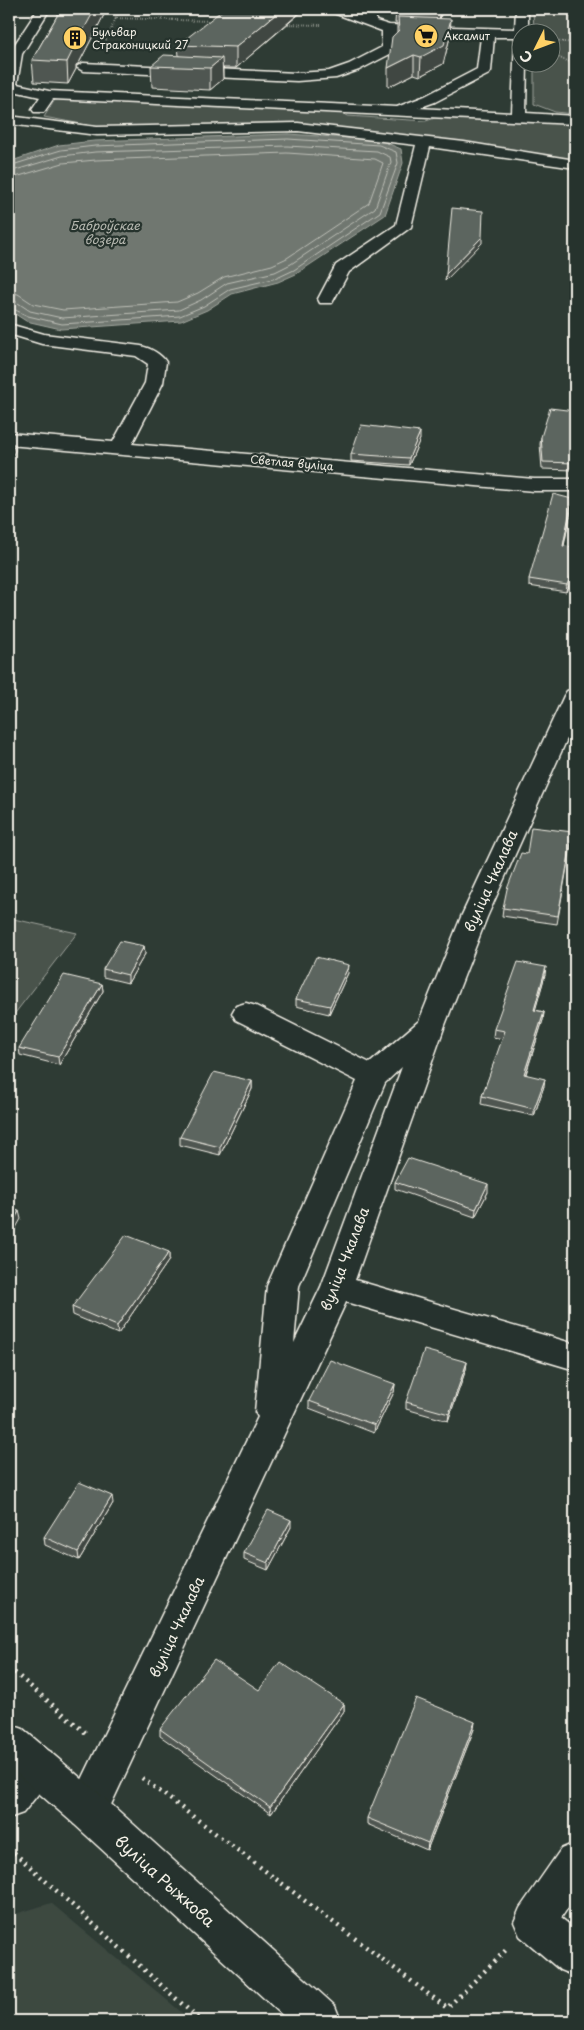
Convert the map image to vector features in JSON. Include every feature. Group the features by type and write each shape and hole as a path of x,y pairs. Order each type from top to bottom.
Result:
{"street":[{"path":"44,9 15,54 10,86 49,95 575,120"},
{"path":"335,9 388,29 512,33"},
{"path":"369,23 370,9"},
{"path":"521,22 522,9"},
{"path":"89,68 296,78 331,75 354,67 389,49 388,29"},
{"path":"395,112 430,99 484,71 488,33"},
{"path":"519,117 520,72"},
{"path":"9,137 30,122 49,95"},
{"path":"9,120 97,131 298,127 424,142 575,164"},
{"path":"326,299 342,269 403,227 424,142"},
{"path":"9,329 42,339 141,351 157,362 154,383 120,448"},
{"name":"Светлая вуліца","path":"9,439 534,485 575,485"},
{"name":"вуліца Чкалава","path":"88,1810 115,1757 337,1287 431,1025 474,916 575,696"},
{"path":"246,1013 373,1077"},
{"path":"270,1430 283,1286 373,1077 431,1025"},
{"path":"337,1287 575,1357"},
{"path":"9,1798 23,1753"},
{"name":"вуліца Рыжкова","path":"23,1753 320,2021"},
{"path":"575,1863 534,1922 575,1955"}],"path":[{"path":"89,68 120,9"},
{"path":"115,18 212,21"},
{"path":"279,24 356,26 369,23"},
{"path":"562,42 575,44"},
{"path":"562,59 575,64"},
{"path":"9,1668 115,1757 447,2008 534,1922"},
{"path":"9,1848 201,2021"}],"shaded area":[{"path":"533,9 575,9 575,114 555,112 534,104 534,72 562,72 562,22 534,22"},
{"path":"56,98 342,113 347,116 426,121 435,118 575,123 575,160 456,143 297,124 103,128 44,117"},
{"path":"9,918 77,933 9,1021"},
{"path":"51,1903 192,2021 9,2021 9,1916"}],"water":[{"name":"Баброўскае возера","path":"288,134 380,140 401,149 403,163 385,215 296,274 278,282 232,294 207,310 181,321 61,329 26,321 9,310 9,162 59,145 94,141"}],"building":[{"path":"61,9 95,9 77,42 73,45 74,48 67,62 32,60"},
{"path":"224,9 282,9 236,47 178,45"},
{"path":"398,17 451,19 444,45 421,57 414,55 388,68 392,37 399,30"},
{"path":"164,55 222,58 210,68 151,66"},
{"path":"452,208 483,211 482,237 446,274"},
{"path":"550,408 575,411 575,463 543,462 541,437"},
{"path":"361,425 420,432 409,458 351,454"},
{"path":"9,444 15,444 9,455"},
{"path":"553,494 572,499 563,546 575,547 575,565 567,585 529,579"},
{"path":"531,827 573,832 558,916 503,908 507,889 521,853 527,854"},
{"path":"120,941 144,946 128,975 103,969"},
{"path":"316,957 349,965 330,1006 296,999"},
{"path":"518,962 546,967 534,1010 544,1012 524,1074 545,1079 534,1109 482,1096 505,1031 494,1029"},
{"path":"64,975 102,984 58,1057 19,1048"},
{"path":"214,1072 252,1081 220,1147 180,1137"},
{"path":"408,1158 488,1184 476,1209 395,1182"},
{"path":"9,1209 19,1211 9,1230"},
{"path":"126,1235 169,1252 117,1326 72,1307"},
{"path":"424,1350 467,1362 449,1414 406,1402"},
{"path":"330,1360 395,1384 375,1425 309,1401"},
{"path":"79,1482 112,1496 78,1552 44,1537"},
{"path":"268,1510 291,1520 268,1563 244,1553"},
{"path":"214,1660 259,1690 280,1662 344,1704 270,1807 160,1729"},
{"path":"416,1698 475,1722 428,1843 367,1818"}],"place":[{"name":"Аксамит","path":"426,36"},
{"name":"Бульвар Страконицкий 27","path":"75,38"}]}
